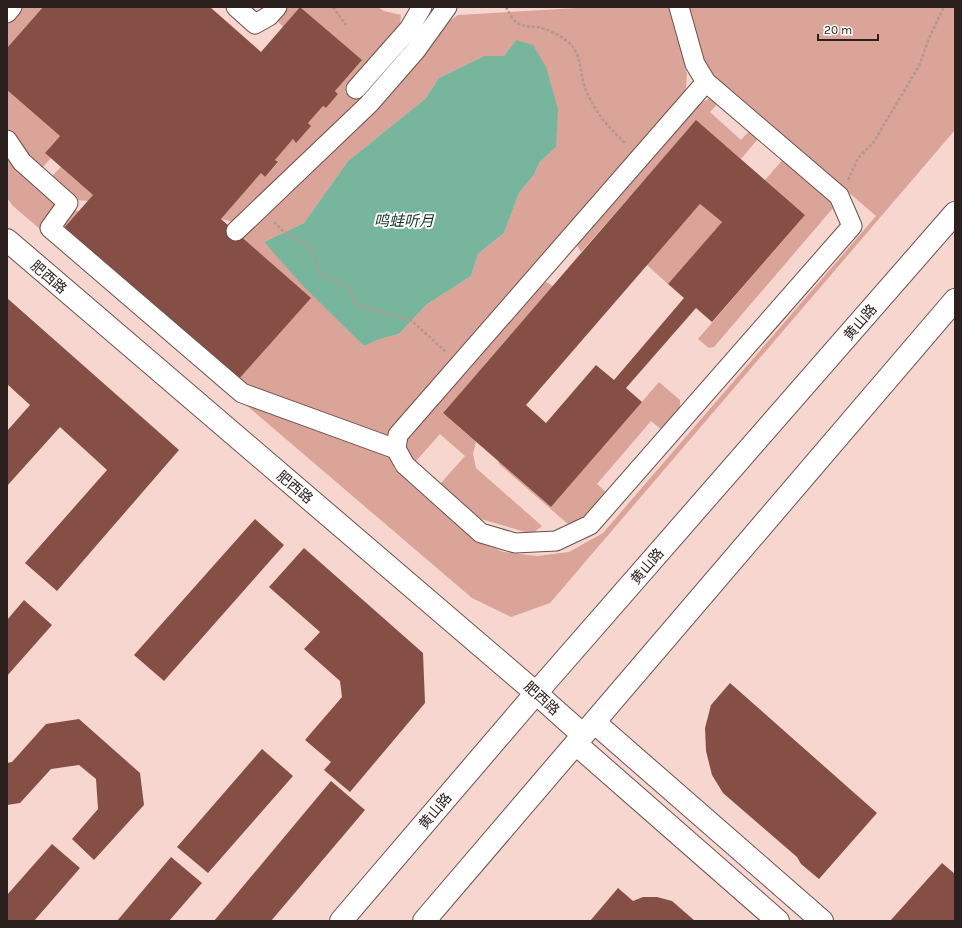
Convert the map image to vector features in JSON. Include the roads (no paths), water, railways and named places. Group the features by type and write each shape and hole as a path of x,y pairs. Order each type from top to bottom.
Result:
{"main road":[{"name":"黄山路","path":"341,921 536,693 955,213"},
{"name":"肥西路","path":"7,240 584,734 822,921"},
{"path":"424,921 955,300"},
{"name":"肥西路","path":"584,734 778,921"}],"lane":[{"path":"7,13 12,7"},
{"path":"236,7 255,24 269,16 277,7"},
{"path":"356,89 409,29 422,7"},
{"path":"236,230 369,104 416,50 447,7"},
{"path":"679,7 695,64 706,82 839,196 852,226 590,525 556,541 515,543 481,533 405,465 396,449 398,435 706,82"},
{"path":"7,140 22,162 68,203 50,228 242,393 396,449"}],"water":[{"name":"鸣蛙听月","path":"516,40 533,45 546,67 558,109 556,147 539,163 534,175 519,193 504,233 478,254 471,276 426,305 399,334 380,339 364,346 305,288 264,242 304,223 348,161 425,99 439,78 484,56 504,56"}]}
